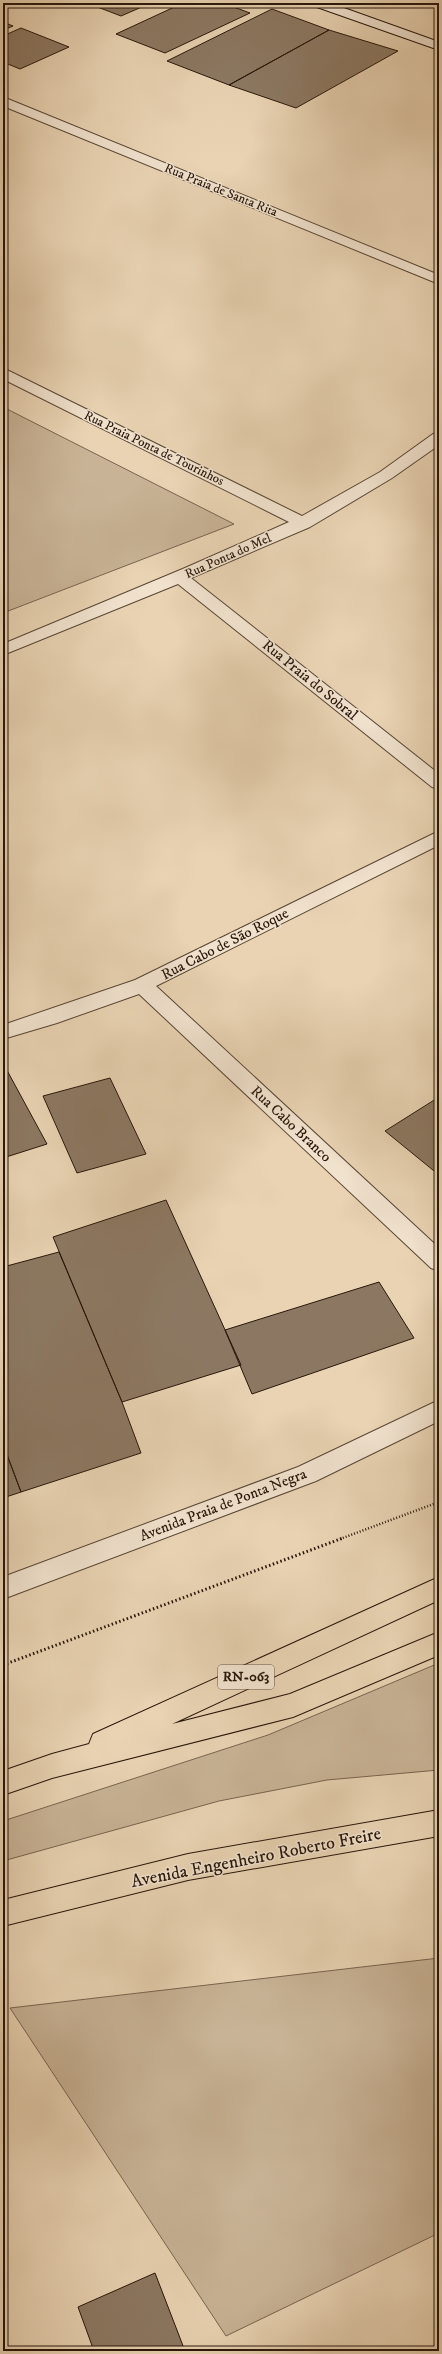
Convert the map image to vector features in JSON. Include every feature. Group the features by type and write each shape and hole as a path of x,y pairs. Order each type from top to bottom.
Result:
{"main road":[{"name":"RN-063","path":"52,1766 439,1588"},
{"name":"RN-063","path":"3,1783 52,1766 293,1705 439,1643"},
{"name":"Avenida Engenheiro Roberto Freire","path":"3,1913 188,1867 439,1823"},
{"path":"378,1834 439,1839"}],"street":[{"path":"318,3 439,46"},
{"name":"Rua Praia de Santa Rita","path":"3,101 439,280"},
{"name":"Rua Praia Ponta de Tourinhos","path":"3,373 304,523"},
{"name":"Rua Ponta do Mel","path":"3,650 180,577 304,523 358,494 412,458 439,437"},
{"name":"Rua Praia do Sobral","path":"180,577 439,783"},
{"name":"Rua Cabo de São Roque","path":"3,1032 50,1018 142,985 439,837"},
{"name":"Rua Cabo Branco","path":"142,985 439,1262"},
{"name":"Avenida Praia de Ponta Negra","path":"3,1588 306,1474 439,1410"}],"path":[{"path":"3,1665 439,1502"}],"shaded area":[{"path":"3,407 234,524 3,613"},
{"path":"439,1663 439,1770 327,1780 219,1801 3,1861 3,1821 268,1735"},
{"path":"439,1958 439,2233 226,2336 10,2008"}],"building":[{"path":"87,3 151,3 121,16"},
{"path":"183,3 223,3 250,13 165,53 116,34"},
{"path":"272,9 329,30 229,85 167,61"},
{"path":"3,22 13,26 3,30"},
{"path":"21,28 69,47 20,69 3,62 3,36"},
{"path":"329,30 398,51 296,108 229,85"},
{"path":"3,1063 47,1144 3,1158"},
{"path":"110,1078 146,1154 77,1173 43,1096"},
{"path":"439,1097 439,1175 385,1131"},
{"path":"166,1200 241,1365 122,1402 53,1237"},
{"path":"59,1252 122,1402 141,1453 21,1492 3,1444 3,1267"},
{"path":"379,1282 414,1338 252,1394 225,1330"},
{"path":"3,1444 21,1492 3,1498"},
{"path":"155,2273 185,2351 94,2351 78,2307"}]}
